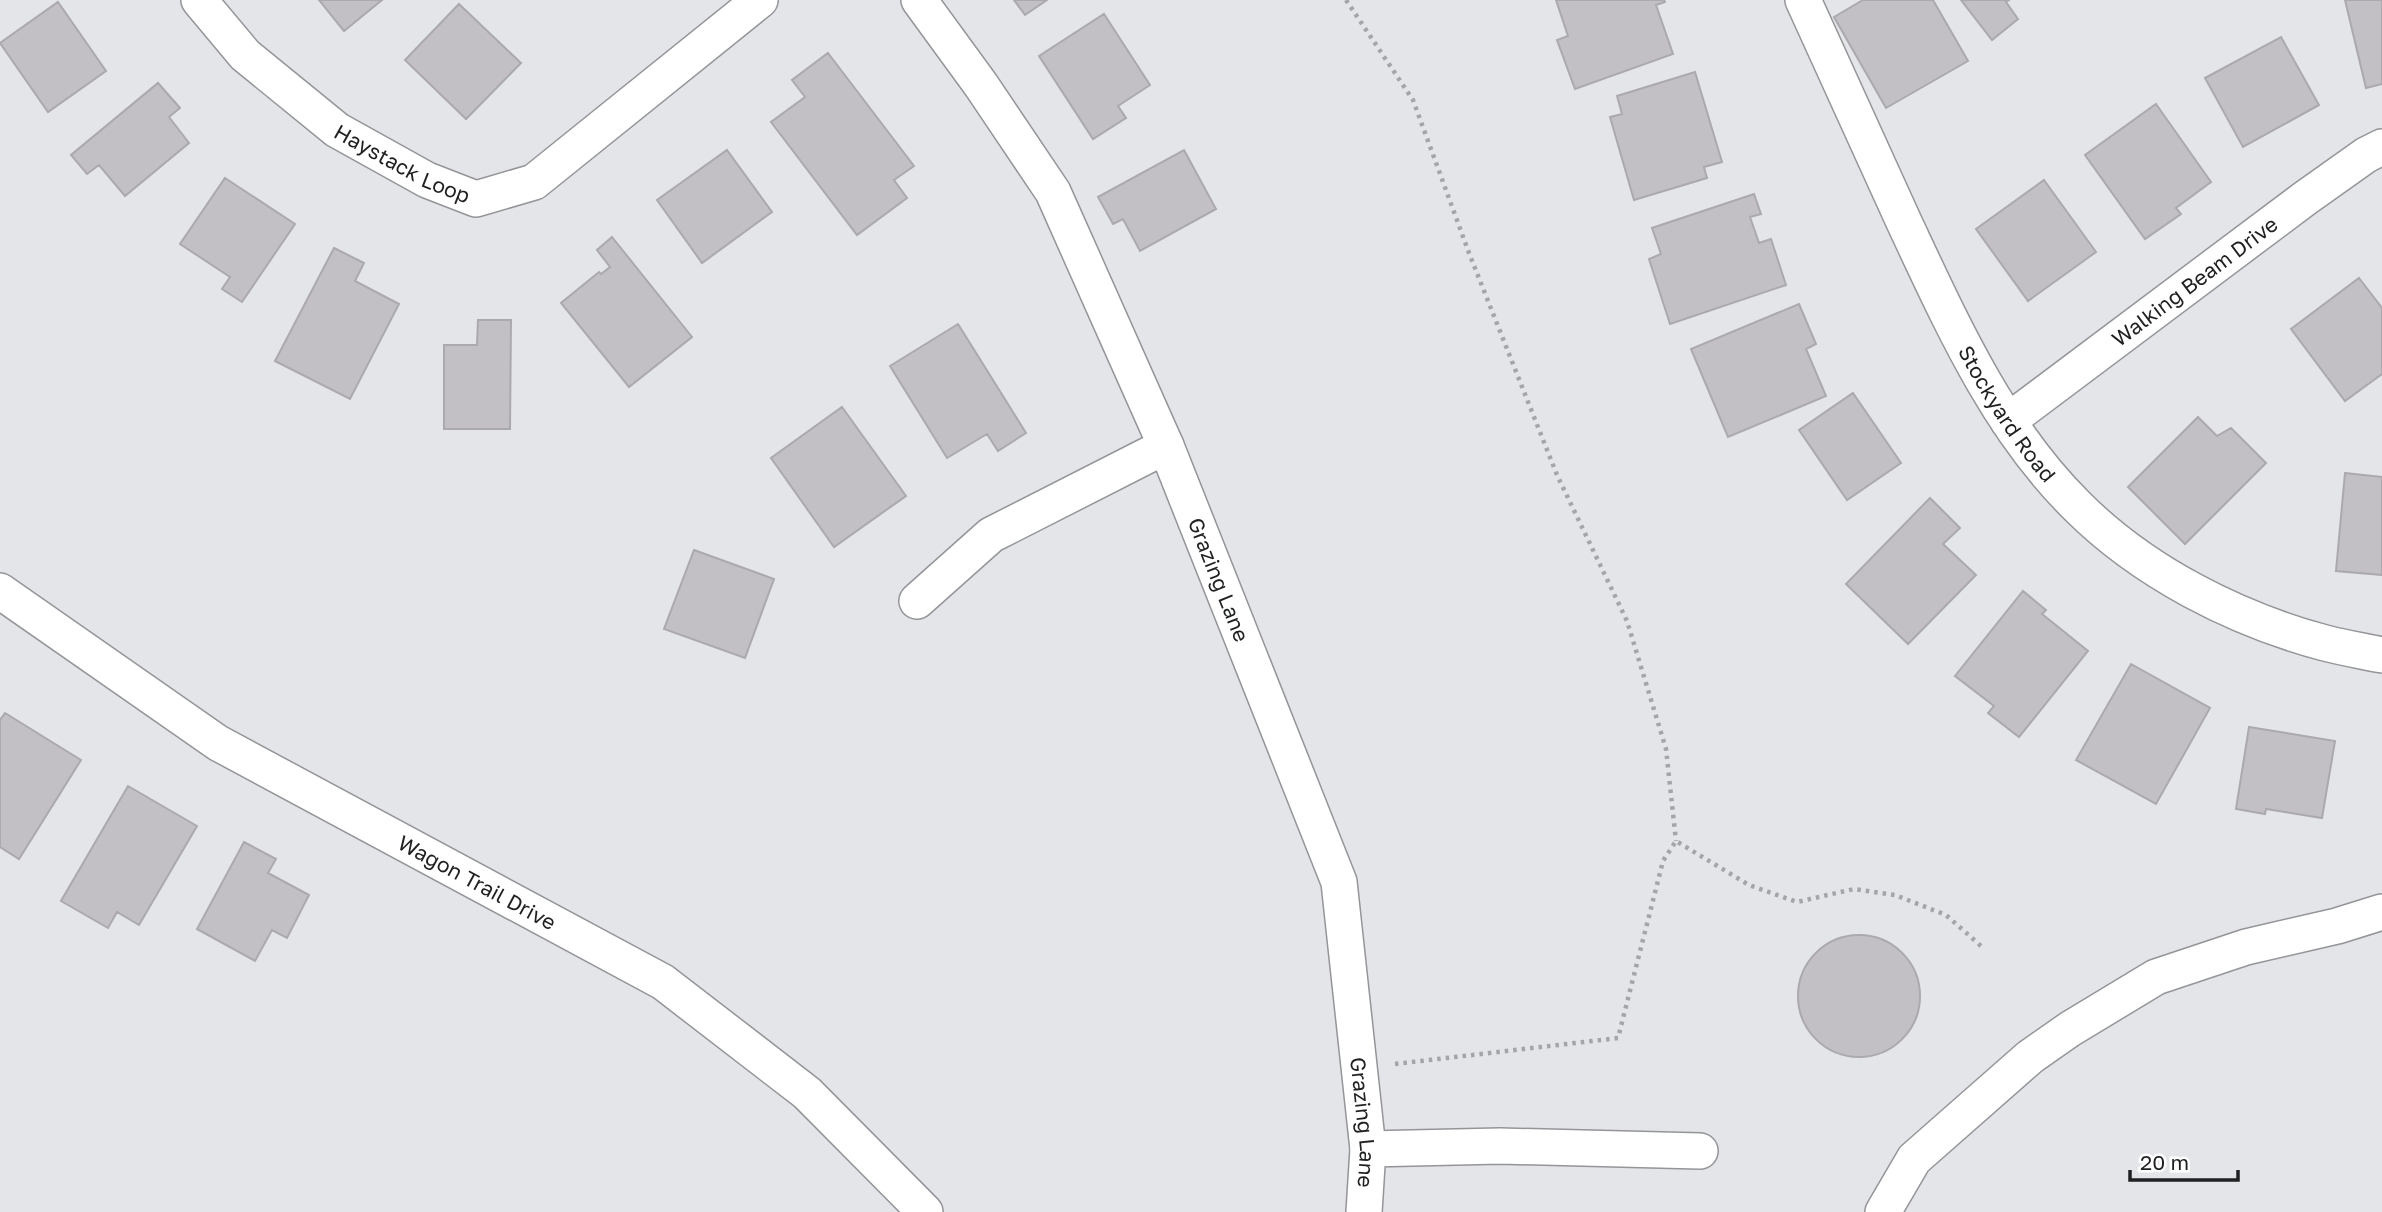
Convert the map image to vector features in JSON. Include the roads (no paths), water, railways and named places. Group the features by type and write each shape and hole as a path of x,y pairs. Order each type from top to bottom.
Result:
{"street":[{"name":"Haystack Loop","path":"199,0 244,55 337,130 427,180 476,199 534,182 760,0"},
{"name":"Grazing Lane","path":"919,0 981,85 1053,192 1166,446 1339,882 1368,1149 1364,1212"},
{"name":"Stockyard Road","path":"1803,0 1954,330 2008,421 2038,462 2078,507 2134,554 2191,589 2248,617 2325,643 2382,655"},
{"name":"Walking Beam Drive","path":"2008,421 2304,199 2366,155 2382,147"},
{"path":"917,601 990,535 1166,446"},
{"name":"Wagon Trail Drive","path":"0,591 218,743 663,982 807,1093 925,1212"},
{"path":"1882,1212 1914,1160 2030,1057 2070,1029 2156,977 2246,947 2337,926 2382,912"},
{"path":"1368,1149 1500,1146 1700,1151"}]}
